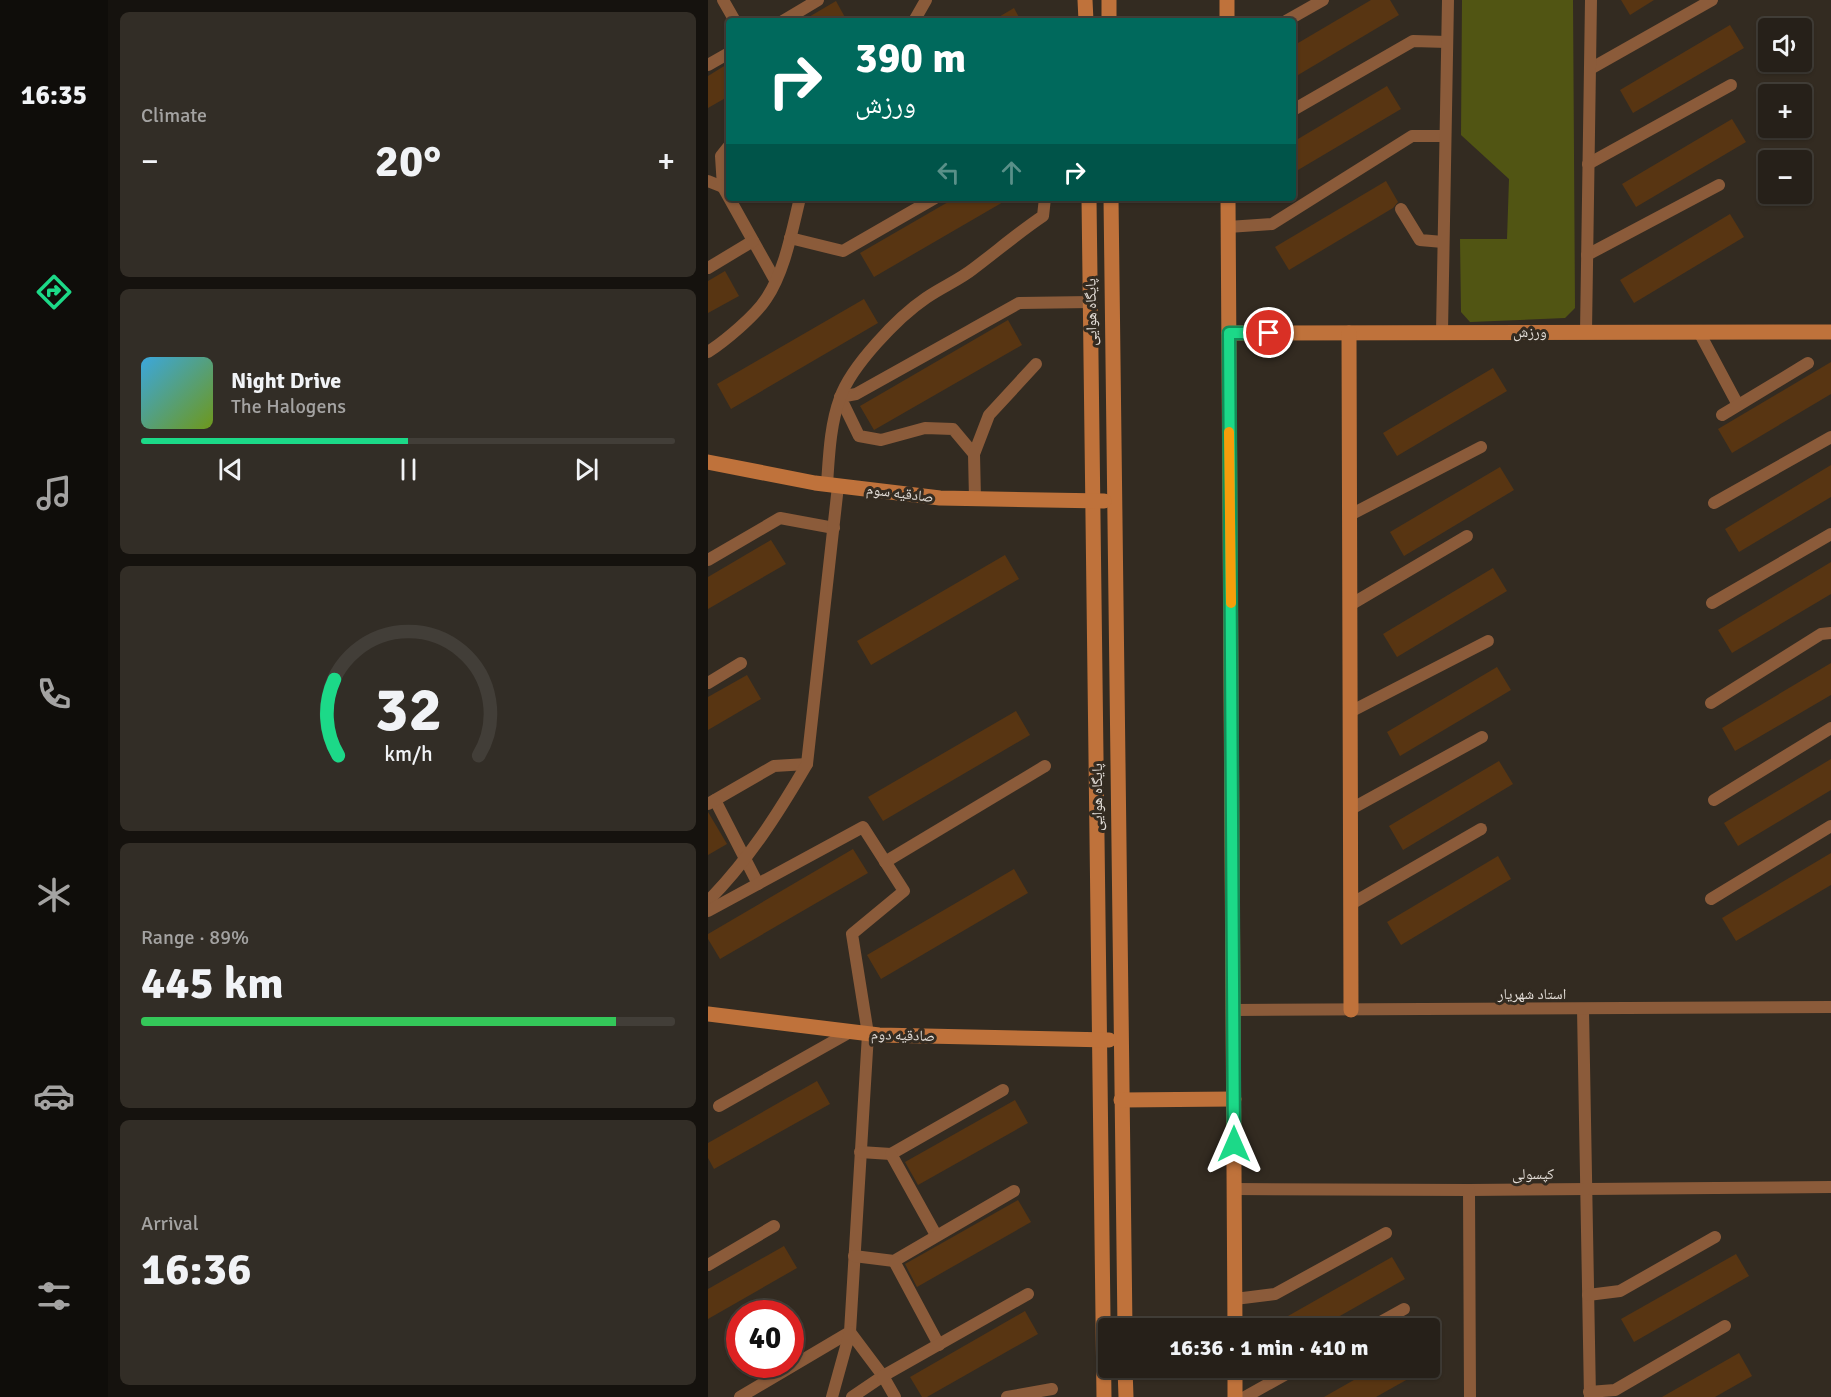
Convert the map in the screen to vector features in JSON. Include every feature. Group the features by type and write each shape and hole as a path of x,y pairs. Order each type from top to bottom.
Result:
{"street":[{"path":"723,0 733,18"},
{"path":"788,18 818,0"},
{"path":"916,18 926,0"},
{"path":"1085,0 1086,18"},
{"path":"1109,0 1109,18"},
{"path":"1227,0 1227,18"},
{"path":"1291,18 1323,0"},
{"path":"1442,332 1448,0"},
{"path":"1586,332 1591,0"},
{"path":"1590,69 1712,0"},
{"path":"1296,108 1413,41 1447,42"},
{"path":"708,65 726,55"},
{"path":"1588,164 1731,85"},
{"path":"1228,227 1272,224 1412,136 1445,135"},
{"path":"726,150 721,156 723,187 726,192"},
{"path":"708,181 723,187"},
{"path":"1587,255 1719,185"},
{"path":"731,201 775,280"},
{"path":"708,352 726,340 766,299 786,255 799,201"},
{"path":"790,238 843,251 930,201"},
{"path":"708,901 755,845 807,764 834,528 831,438 840,397 864,358 898,321 925,299 972,270 1043,216 1045,201"},
{"name":"پایگاه هوایی","path":"1089,201 1104,1397"},
{"name":"پایگاه هوایی","path":"1111,201 1125,1318"},
{"path":"1228,201 1235,1318"},
{"path":"1401,209 1420,240 1443,242"},
{"path":"708,268 753,241"},
{"path":"840,397 856,394 1019,303 1091,303"},
{"path":"1699,332 1738,405"},
{"name":"ورزش","path":"1229,333 1831,332"},
{"path":"1349,333 1351,1010"},
{"path":"1722,415 1808,363"},
{"path":"975,499 974,454 989,415 1036,364"},
{"path":"840,397 859,435 881,440 925,428 953,429 974,454"},
{"path":"1714,503 1831,437"},
{"path":"1350,515 1481,447"},
{"name":"صادقیه سوم","path":"708,462 832,485 940,498 1115,501"},
{"path":"708,560 780,518 834,528"},
{"path":"1712,603 1831,534"},
{"path":"1350,605 1467,536"},
{"path":"1711,704 1821,634 1831,633"},
{"path":"1350,712 1488,641"},
{"path":"708,683 741,663"},
{"path":"1714,800 1831,728"},
{"path":"1351,809 1482,737"},
{"path":"758,884 711,802 774,766 807,764"},
{"path":"885,862 1045,766"},
{"path":"1711,898 1831,826"},
{"path":"708,911 862,827 904,891 852,934 868,1034 850,1332 832,1397"},
{"path":"1351,904 1481,829"},
{"name":"استاد شهریار","path":"1233,1010 1831,1007"},
{"path":"1583,1009 1590,1395 1615,1390 1725,1326"},
{"name":"صادقیه دوم","path":"708,1014 868,1034 1120,1041"},
{"path":"719,1106 850,1032"},
{"path":"860,1152 891,1154 1003,1090"},
{"path":"1122,1100 1234,1099"},
{"path":"891,1154 936,1235"},
{"name":"کپسولی","path":"1234,1189 1831,1187"},
{"path":"1468,1190 1470,1397"},
{"path":"854,1256 894,1261 1014,1191"},
{"path":"708,1265 774,1226"},
{"path":"1234,1299 1275,1294 1386,1233"},
{"path":"1588,1295 1620,1291 1715,1237"},
{"path":"894,1261 939,1345"},
{"path":"852,1397 883,1376 1028,1294"},
{"path":"1388,1318 1404,1309"},
{"path":"850,1332 896,1397"},
{"path":"740,1397 850,1332"},
{"path":"1125,1378 1126,1397"},
{"path":"1235,1378 1235,1397"},
{"path":"1245,1397 1279,1378"},
{"path":"1007,1397 1052,1389"}],"shaded area":[{"path":"1462,0 1573,0 1575,308 1565,318 1470,322 1461,312 1460,239 1507,239 1509,179 1461,135"}],"building":[{"path":"1371,0 1390,0 1399,15 1296,76 1296,44"},
{"path":"1621,0 1654,0 1630,15"},
{"path":"836,1 845,18 807,18"},
{"path":"1014,8 1019,18 997,18"},
{"path":"1730,25 1744,48 1633,113 1620,90"},
{"path":"726,65 726,98 708,108 708,76"},
{"path":"1387,86 1401,109 1296,171 1296,140"},
{"path":"1732,119 1746,142 1636,207 1622,184"},
{"path":"1386,181 1398,202 1393,208 1289,270 1275,247"},
{"path":"950,201 1005,201 874,277 860,253"},
{"path":"1730,214 1744,237 1634,303 1620,280"},
{"path":"725,271 739,296 708,313 708,281"},
{"path":"864,299 878,323 731,409 717,384"},
{"path":"1008,320 1022,345 874,430 860,406"},
{"path":"1831,362 1831,394 1732,453 1718,429"},
{"path":"1493,368 1507,391 1397,456 1383,433"},
{"path":"1831,465 1831,497 1739,552 1725,529"},
{"path":"1500,467 1514,490 1404,556 1390,532"},
{"path":"771,540 786,564 708,609 708,577"},
{"path":"1005,555 1019,579 871,665 857,641"},
{"path":"1831,562 1831,594 1732,653 1718,630"},
{"path":"1493,568 1507,591 1397,657 1383,634"},
{"path":"1831,663 1831,695 1735,751 1722,728"},
{"path":"1497,667 1511,690 1400,756 1387,732"},
{"path":"747,675 761,699 708,730 708,697"},
{"path":"1016,711 1030,735 883,821 868,797"},
{"path":"1831,759 1831,790 1738,846 1724,823"},
{"path":"1499,761 1513,784 1403,850 1389,826"},
{"path":"708,812 727,844 708,855"},
{"path":"853,849 868,873 720,959 708,939 708,934"},
{"path":"1831,853 1831,885 1736,941 1722,918"},
{"path":"1498,856 1511,879 1401,945 1387,922"},
{"path":"1014,869 1028,893 881,979 867,955"},
{"path":"817,1081 830,1104 714,1169 708,1158 708,1143"},
{"path":"1015,1100 1028,1123 918,1185 905,1162"},
{"path":"1018,1200 1031,1222 917,1287 905,1264"},
{"path":"784,1246 797,1268 741,1300 726,1300 726,1309 708,1319 708,1289"},
{"path":"1736,1254 1749,1276 1634,1342 1621,1319"},
{"path":"1392,1257 1405,1279 1336,1318 1284,1318"},
{"path":"1025,1311 1038,1334 927,1397 922,1397 910,1377"},
{"path":"1739,1353 1752,1376 1715,1397 1662,1397"},
{"path":"1357,1378 1408,1379 1376,1397 1324,1397"}],"slow traffic":[{"path":"1229,432 1231,603"}],"route":[{"path":"1234,1144 1229,333 1269,333"}]}
